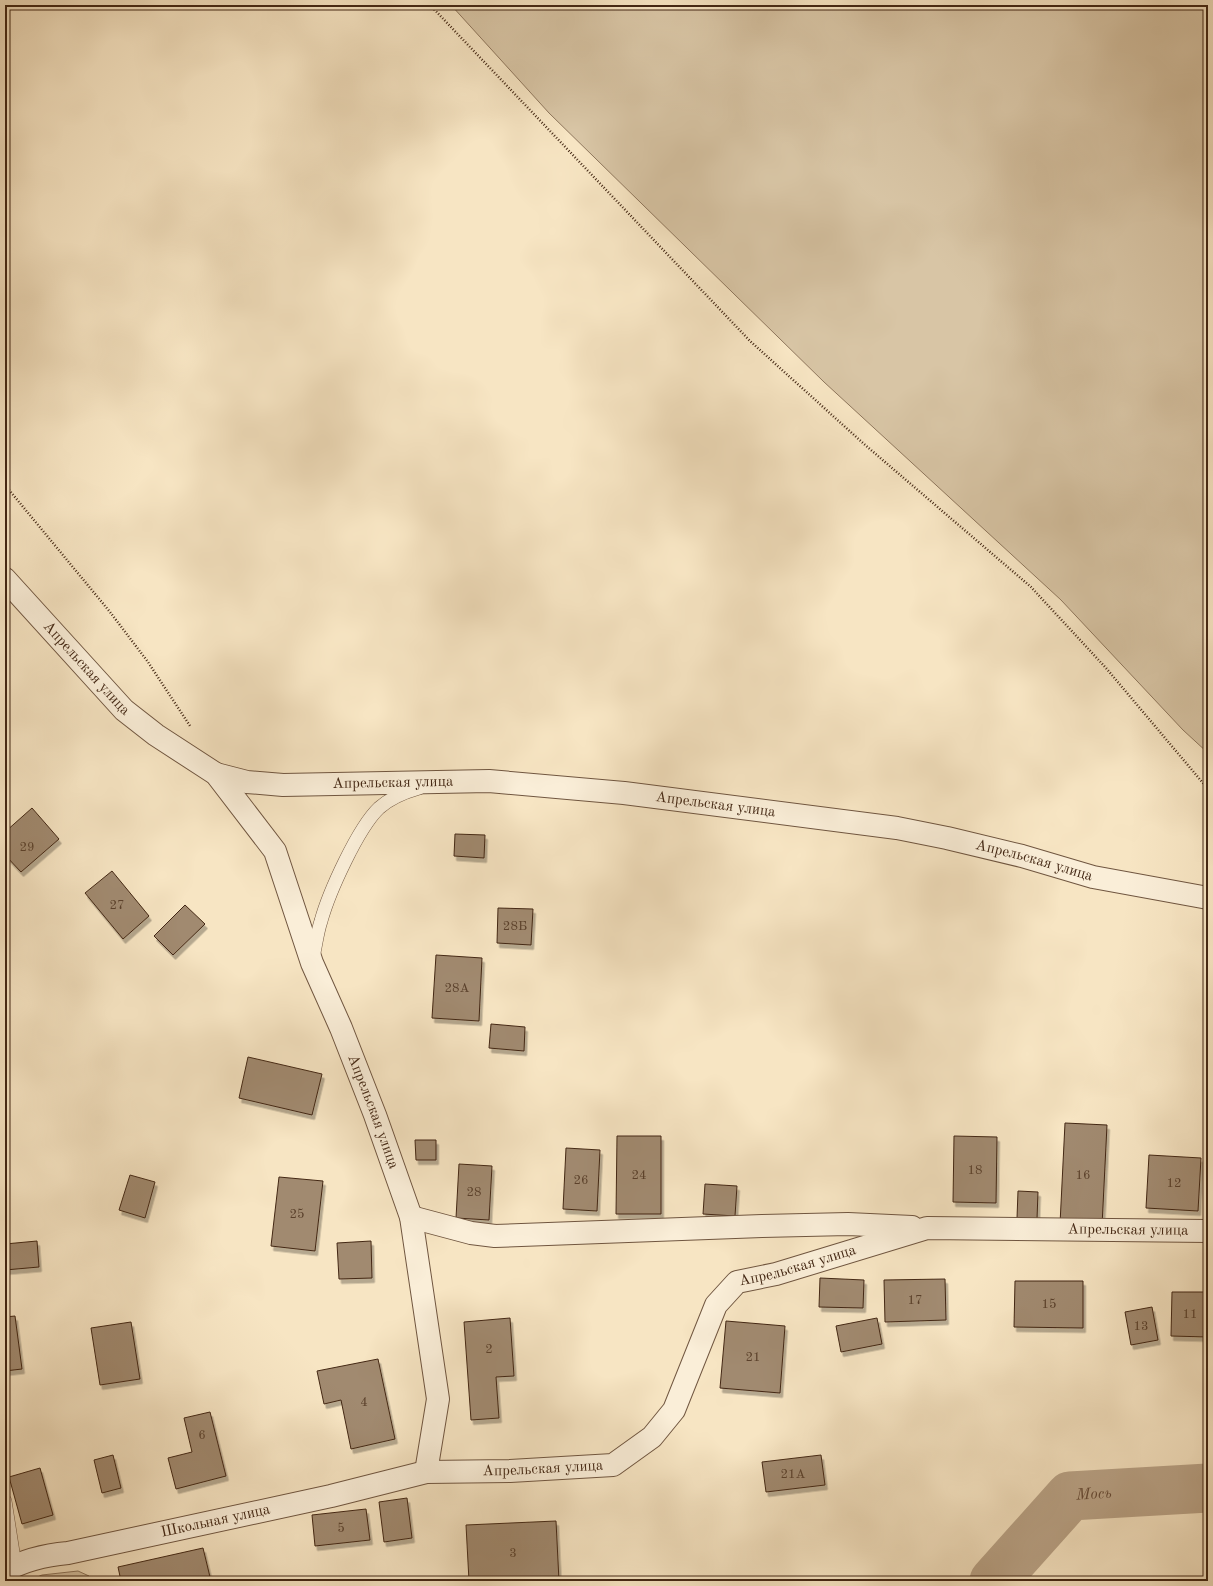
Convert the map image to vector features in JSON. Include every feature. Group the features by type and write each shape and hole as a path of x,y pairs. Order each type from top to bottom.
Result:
{"street":[{"name":"Апрельская улица","path":"5,579 124,710 156,735 216,774 247,782 283,784 489,780 624,793 897,828 1022,856 1093,877 1208,898"},
{"name":"Апрельская улица","path":"216,774 275,851 312,963 341,1028 412,1217 438,1400 426,1472 510,1471 613,1465 652,1437 674,1410 716,1305 737,1282 776,1274 927,1228"},
{"name":"Апрельская улица","path":"412,1217 464,1231 496,1236 840,1224 927,1228 1208,1231"},
{"name":"Школьная улица","path":"10,1568 55,1554 68,1553 332,1496 426,1472"}],"lane":[{"path":"312,963 321,921 327,905 347,859 367,822 379,808 392,798 414,789 444,780"},
{"path":"5,1501 10,1568"}],"path":[{"path":"430,5 750,341 864,444 1031,587 1106,668 1208,789"},
{"path":"5,485 110,612 148,662 190,727"}],"shaded area":[{"path":"451,5 1208,5 1208,753 1183,730 1061,600 824,382 549,113"},
{"path":"78,1571 89,1576 91,1581 28,1581 42,1575"}],"building":[{"path":"32,808 59,839 21,872 5,855 5,832"},
{"path":"455,834 485,835 484,858 454,856"},
{"path":"112,871 149,916 123,939 85,893"},
{"path":"185,905 205,924 173,955 154,936"},
{"path":"498,908 533,909 531,945 497,943"},
{"path":"436,955 482,958 479,1021 432,1018"},
{"path":"491,1024 525,1027 524,1051 489,1048"},
{"path":"248,1057 322,1074 312,1115 239,1098"},
{"path":"1065,1123 1107,1125 1102,1226 1060,1224"},
{"path":"617,1136 661,1136 661,1214 616,1214"},
{"path":"954,1136 997,1137 996,1203 953,1202"},
{"path":"415,1140 436,1140 436,1160 416,1160"},
{"path":"566,1148 600,1150 597,1211 563,1209"},
{"path":"1149,1155 1201,1158 1198,1211 1146,1208"},
{"path":"459,1164 492,1166 489,1220 456,1218"},
{"path":"130,1175 155,1182 145,1218 119,1210"},
{"path":"279,1177 323,1181 315,1251 271,1246"},
{"path":"705,1184 737,1186 735,1216 703,1214"},
{"path":"1018,1191 1038,1192 1037,1219 1017,1218"},
{"path":"37,1241 39,1267 5,1270 5,1244"},
{"path":"371,1241 372,1278 339,1279 337,1243"},
{"path":"820,1278 864,1280 863,1308 819,1307"},
{"path":"945,1279 946,1320 885,1322 884,1280"},
{"path":"1015,1281 1083,1281 1083,1328 1014,1327"},
{"path":"1172,1292 1208,1292 1208,1337 1171,1336"},
{"path":"1152,1307 1158,1340 1131,1345 1125,1312"},
{"path":"15,1316 22,1369 5,1371 5,1317"},
{"path":"510,1318 514,1376 496,1377 499,1418 471,1420 464,1322"},
{"path":"877,1318 882,1344 841,1352 836,1326"},
{"path":"726,1321 785,1326 780,1393 720,1388"},
{"path":"131,1322 140,1379 100,1385 91,1328"},
{"path":"378,1359 395,1439 351,1449 341,1400 324,1404 317,1371"},
{"path":"210,1412 226,1476 176,1489 168,1458 192,1452 184,1418"},
{"path":"113,1455 121,1488 102,1493 94,1460"},
{"path":"821,1455 825,1485 766,1492 762,1462"},
{"path":"40,1468 53,1515 22,1524 9,1477"},
{"path":"407,1498 412,1538 384,1542 379,1502"},
{"path":"366,1509 370,1540 315,1546 312,1515"},
{"path":"556,1521 559,1581 469,1581 466,1525"},
{"path":"203,1548 210,1577 192,1581 121,1581 118,1567"}],"waterway":[{"name":"Мось","path":"994,1581 1070,1496 1208,1488"}]}
